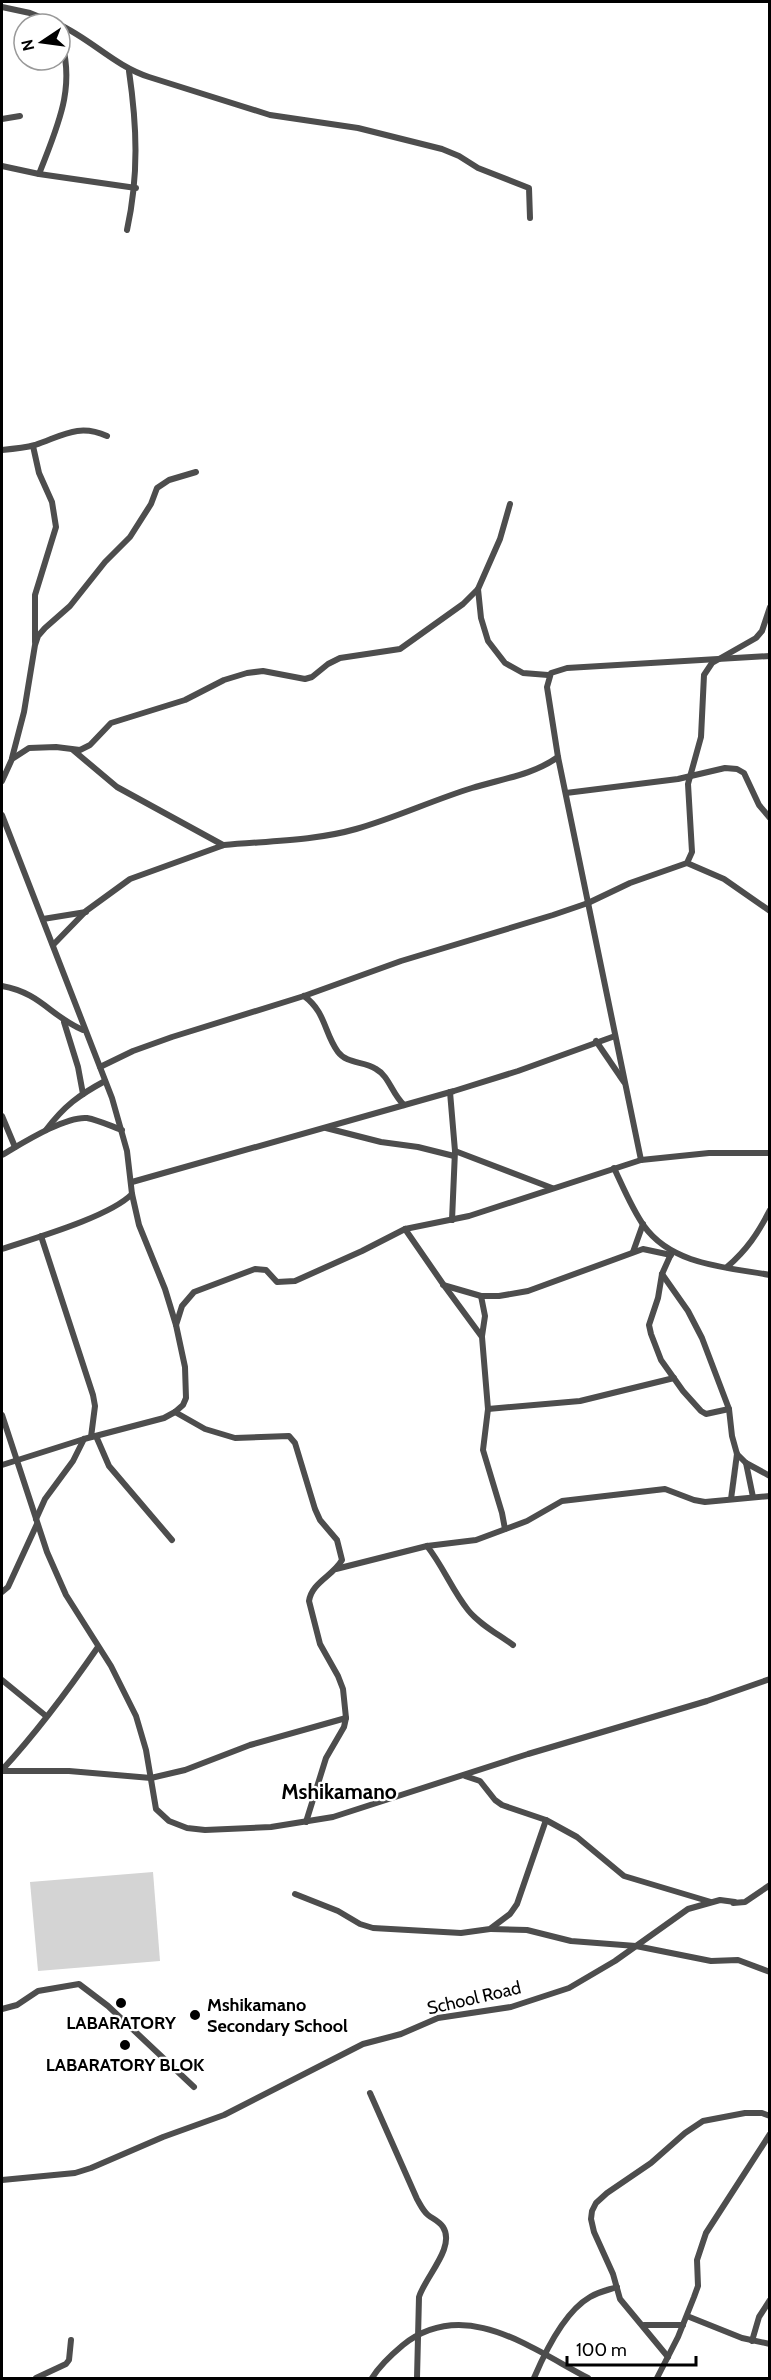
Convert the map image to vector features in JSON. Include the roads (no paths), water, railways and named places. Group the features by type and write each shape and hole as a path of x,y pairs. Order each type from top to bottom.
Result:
{"street":[{"path":"2,7 25,12"},
{"path":"72,31 129,71 270,115 358,128 442,149 459,156 477,168 529,188 530,218"},
{"path":"127,230 136,188 136,131 129,71"},
{"path":"39,174 65,96 67,72"},
{"path":"2,120 20,116"},
{"path":"2,166 39,174 136,188"},
{"path":"2,450 33,446 77,430 96,431 107,436"},
{"path":"2,781 12,759 24,711 35,645 35,595 56,527 52,502 39,473 33,446"},
{"path":"35,645 45,628 70,606 105,562 130,537 151,504 158,488 169,480 196,472"},
{"path":"12,759 29,748 42,746 80,750 90,745 111,723 184,700 224,680 247,673 263,671 305,680 340,658 400,649 463,604 478,589 500,539 510,504"},
{"path":"478,589 483,629 488,641 505,663 523,673 548,675 554,671 586,666 770,656"},
{"path":"100,1067 133,1051 172,1037 304,996 401,961 507,931 588,903 630,883 687,863 691,859 692,852 688,799 689,777 701,737 704,675 707,668 719,658 756,638 762,631 770,608"},
{"path":"548,675 547,687 558,757 641,1160"},
{"path":"74,750 117,787 224,845"},
{"path":"52,945 86,912 130,879 224,845 302,838 355,829 472,788 533,770 558,757"},
{"path":"566,793 619,788 689,777 725,768 741,771 745,775 759,805 770,818"},
{"path":"2,815 100,1067 122,1130 132,1182 132,1194 143,1239 165,1289 176,1325 187,1388 183,1405 164,1418 94,1436 2,1465"},
{"path":"687,863 724,879 770,911"},
{"path":"43,919 86,912"},
{"path":"2,986 28,993 64,1022 84,1030"},
{"path":"304,996 311,1001 323,1017 338,1052 350,1061 377,1069 383,1074 397,1099 405,1105"},
{"path":"64,1022 78,1067 82,1094"},
{"path":"132,1182 450,1092 518,1071 615,1036"},
{"path":"596,1041 627,1085"},
{"path":"46,1131 64,1107 105,1081"},
{"path":"450,1092 455,1153 452,1220"},
{"path":"2,1116 15,1147"},
{"path":"2,1155 46,1131 80,1118 122,1130"},
{"path":"325,1128 381,1142 455,1153 553,1188"},
{"path":"176,1325 188,1297 201,1288 260,1268 266,1270 277,1282 296,1281 405,1229 429,1222 452,1220 641,1160 710,1153 770,1153"},
{"path":"614,1168 643,1224 671,1254"},
{"path":"2,1249 41,1236 125,1201 132,1194"},
{"path":"727,1267 744,1253 770,1210"},
{"path":"633,1252 643,1224"},
{"path":"405,1229 442,1284 482,1336"},
{"path":"41,1236 93,1395 94,1436 109,1466 172,1540"},
{"path":"442,1284 481,1296 499,1296 528,1291 633,1252 649,1249 770,1275"},
{"path":"671,1254 662,1274 658,1298 649,1325 655,1346 674,1378 703,1412 711,1413 729,1409"},
{"path":"662,1274 688,1311 702,1338 729,1409 732,1436 738,1454 746,1463 770,1476"},
{"path":"481,1296 485,1316 482,1336 488,1409 483,1450 505,1529"},
{"path":"488,1409 579,1401 674,1378"},
{"path":"175,1412 205,1429 235,1438 289,1436 295,1443 315,1509 340,1548 342,1560 336,1569 321,1581 310,1595 309,1601 320,1644 343,1689 346,1718 344,1727 326,1758 306,1822"},
{"path":"2,1415 37,1522 66,1595 111,1666 136,1716 146,1750 156,1809 169,1821 187,1828 205,1830 246,1828 333,1817 770,1680"},
{"path":"2,1592 8,1587 45,1499 73,1461 84,1439"},
{"path":"731,1499 738,1454"},
{"path":"746,1463 753,1497"},
{"path":"336,1569 427,1546 467,1542 527,1521 562,1501 665,1489 705,1502 770,1496"},
{"path":"427,1546 438,1559 468,1610 513,1645"},
{"path":"2,1770 69,1689 98,1647"},
{"path":"2,1680 46,1716"},
{"path":"2,1770 69,1771 151,1778 185,1770 250,1745 346,1718"},
{"path":"464,1776 480,1781 495,1800 502,1804 546,1820 577,1837 624,1876 712,1902"},
{"path":"490,1929 510,1914 517,1904 546,1820"},
{"name":"School Road","path":"2,2180 67,2174 91,2168 163,2137 224,2115 363,2044 401,2034 438,2018 511,2007 569,1988 636,1946 688,1909 720,1900 735,1902 733,1903 745,1902 770,1885"},
{"path":"295,1894 373,1928 461,1933 490,1929 526,1930 571,1941 636,1946 711,1961 738,1960 770,1972"},
{"path":"2,2009 16,2005 38,1991 79,1984 101,2000 194,2087"},
{"path":"370,2093 417,2199 426,2214 437,2220 445,2229 446,2247 423,2285 419,2297 417,2379"},
{"path":"668,2357 644,2325 624,2305 591,2219 596,2203 703,2121 746,2113 762,2113 770,2116"},
{"path":"657,2379 687,2316 698,2286 697,2260 706,2233 770,2134"},
{"path":"534,2379 545,2354 566,2320 579,2305 589,2297 617,2287"},
{"path":"752,2341 759,2317 770,2301"},
{"path":"687,2316 752,2341 770,2344"},
{"path":"372,2379 392,2354 418,2334 455,2325 480,2326 527,2343 588,2379"},
{"path":"644,2325 683,2325"},
{"path":"36,2379 66,2364 69,2360 70,2340"}],"place":[{"name":"LABARATORY","path":"121,2003"},
{"name":"Mshikamano Secondary School","path":"195,2015"},
{"name":"LABARATORY BLOK","path":"125,2045"}],"district":[{"name":"Mshikamano","path":"339,1791"}]}
